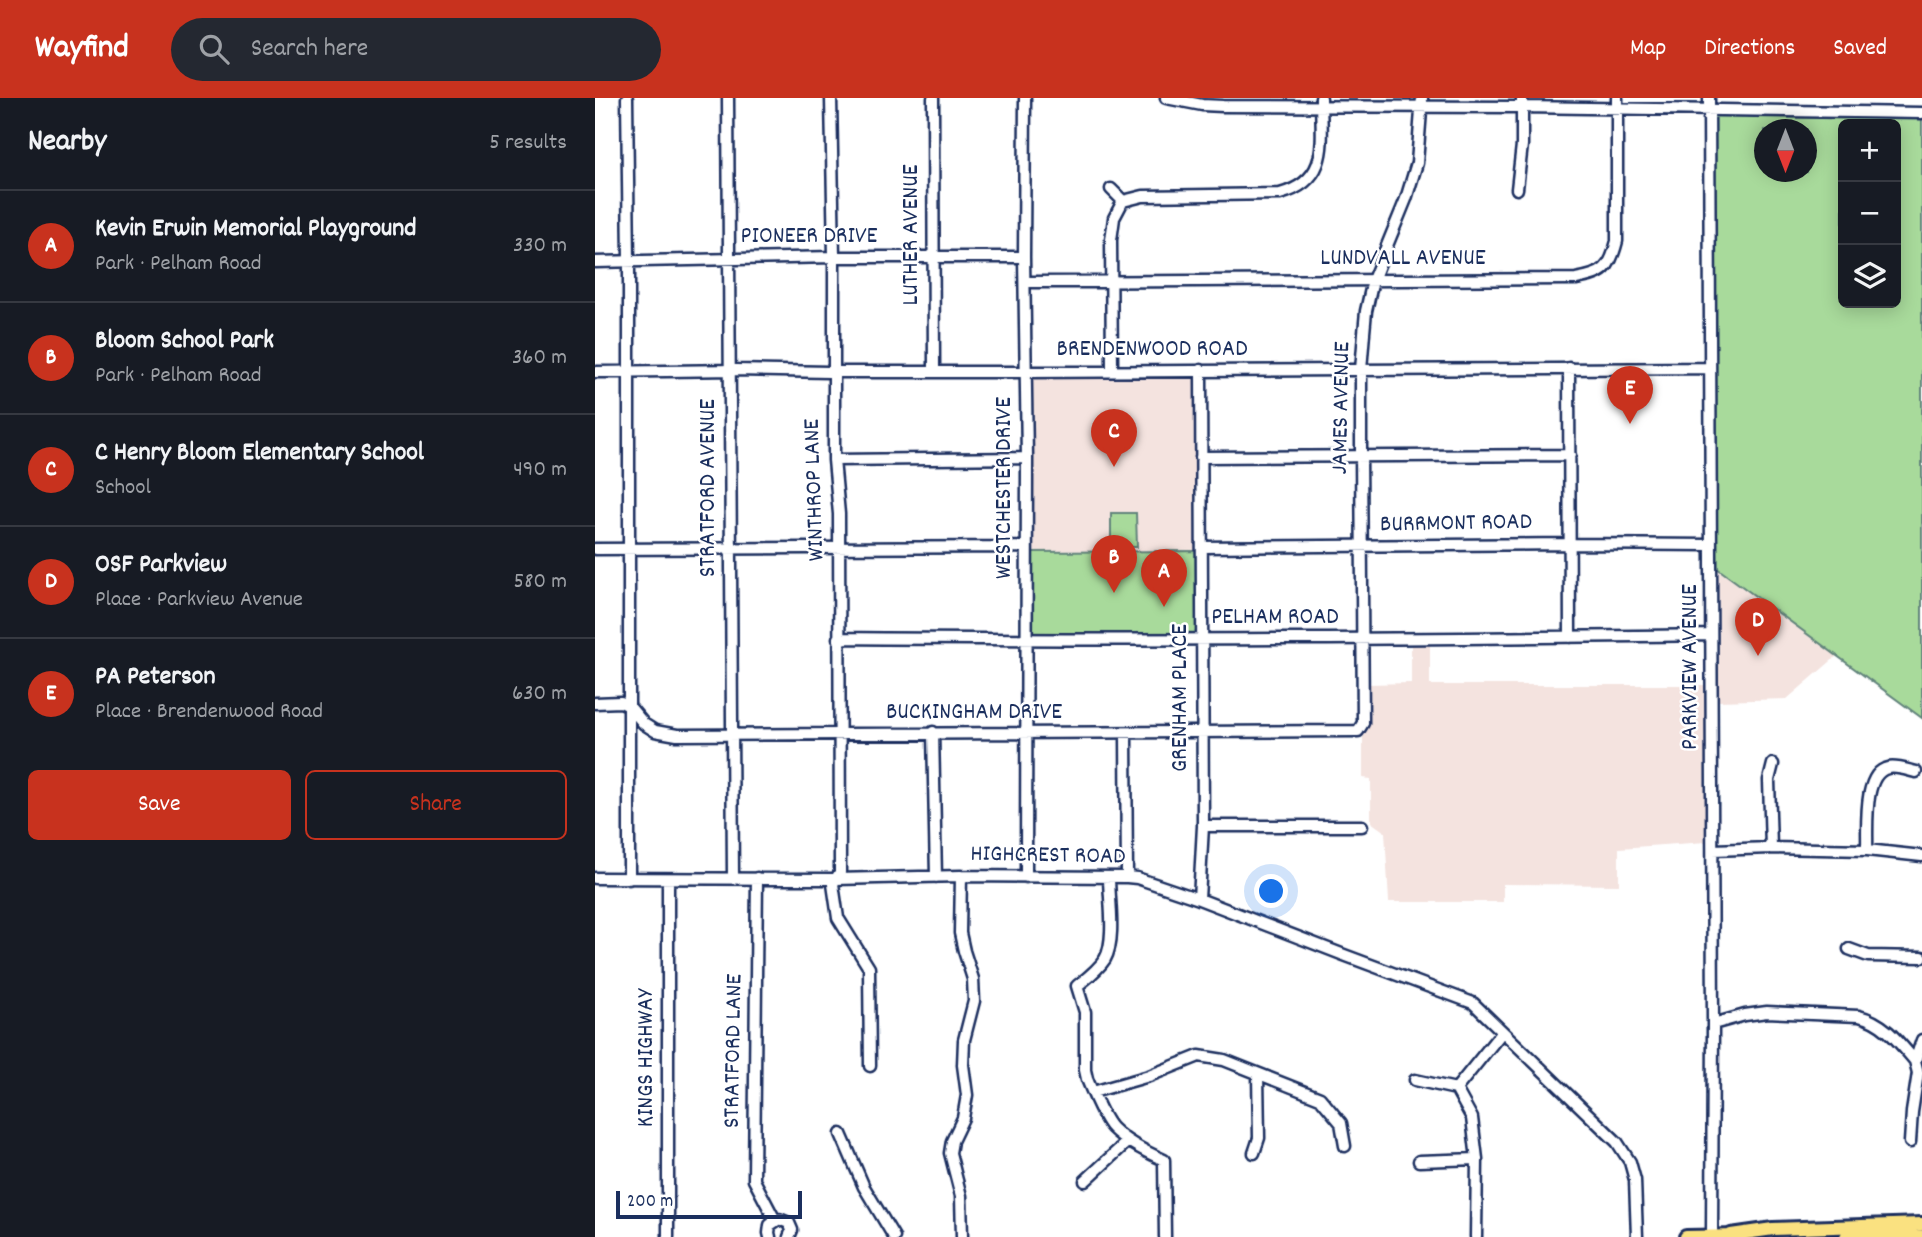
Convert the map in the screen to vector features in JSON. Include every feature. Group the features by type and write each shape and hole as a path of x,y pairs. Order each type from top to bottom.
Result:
{"main road":[{"path":"1885,1225 1909,1220 1922,1213"},
{"path":"1686,1237 1731,1235 1773,1229 1922,1224"},
{"path":"1731,1235 1750,1237"},
{"path":"1846,1237 1922,1236"}],"street":[{"path":"627,98 629,879"},
{"name":"STRATFORD AVENUE","path":"728,98 733,878"},
{"name":"WINTHROP LANE","path":"831,98 834,460 839,505 840,872 833,884 838,918 869,968 870,1066"},
{"name":"LUTHER AVENUE","path":"933,98 934,372"},
{"name":"WESTCHESTER DRIVE","path":"1025,98 1026,877"},
{"path":"1166,98 1202,105 1223,102 1522,102 1709,110 1922,113"},
{"name":"PARKVIEW AVENUE","path":"1709,98 1712,1236"},
{"path":"1802,111 1803,98"},
{"path":"1112,371 1111,240 1114,218 1123,201 1143,196 1280,194 1295,190 1307,182 1316,171 1320,159 1321,102"},
{"name":"JAMES AVENUE","path":"1362,727 1360,456 1361,370 1366,311 1373,280 1406,199 1417,163 1422,102"},
{"path":"1517,189 1522,145 1522,102"},
{"name":"LUNDVALL AVENUE","path":"1025,282 1576,279 1594,276 1604,270 1612,258 1617,241 1617,104"},
{"path":"1111,189 1123,201"},
{"name":"PIONEER DRIVE","path":"595,262 834,257 1024,257"},
{"path":"1569,368 1570,637"},
{"name":"BRENDENWOOD ROAD","path":"595,372 1710,368"},
{"name":"GRENHAM PLACE","path":"1199,899 1203,825 1201,370"},
{"path":"1202,457 1570,455"},
{"path":"834,460 1027,458"},
{"name":"BURRMONT ROAD","path":"1202,547 1711,545"},
{"path":"595,549 1026,547"},
{"name":"PELHAM ROAD","path":"838,638 1362,639 1711,635"},
{"path":"595,703 621,702 629,706"},
{"name":"BUCKINGHAM DRIVE","path":"629,706 643,724 655,731 677,735 1202,733 1358,731 1362,727"},
{"path":"933,732 936,877"},
{"path":"1126,733 1128,877"},
{"path":"1771,848 1769,780 1773,764"},
{"path":"1867,850 1868,795 1874,779 1880,771 1889,767 1916,772"},
{"path":"1203,825 1362,826"},
{"path":"1713,850 1867,850 1922,856"},
{"path":"961,876 960,933 973,979 974,1001 964,1041 963,1065 967,1094 963,1118 952,1141 950,1153 961,1196 962,1237"},
{"path":"1109,877 1111,940 1106,957 1094,972 1077,986 1085,1012 1085,1070 1111,1126 1128,1141 1164,1160 1165,1237"},
{"name":"HIGHCREST ROAD","path":"595,878 1128,877 1199,899 1473,1003 1617,1142 1630,1162 1635,1181 1637,1237"},
{"name":"KINGS HIGHWAY","path":"668,878 668,1237"},
{"name":"STRATFORD LANE","path":"757,878 754,1180 775,1220 783,1219 789,1223 792,1230 789,1237"},
{"path":"1849,949 1868,956 1922,957"},
{"path":"1713,1024 1767,1012 1859,1016 1881,1025 1915,1061 1918,1073 1910,1142"},
{"path":"1456,1089 1502,1032"},
{"path":"1915,1061 1922,1040"},
{"path":"1093,1092 1149,1076 1199,1056 1224,1059 1320,1098 1341,1123 1345,1146"},
{"path":"1254,1153 1259,1138 1258,1074"},
{"path":"1415,1080 1456,1089 1472,1118 1477,1159 1476,1237"},
{"path":"841,1134 864,1187 894,1237"},
{"path":"1085,1181 1128,1141"},
{"path":"1419,1161 1477,1159"},
{"path":"770,1237 768,1229 775,1220"}],"shaded area":[{"path":"1193,375 1197,379 1198,551 1030,552 1031,377"},
{"path":"1717,568 1837,656 1787,699 1718,701"},
{"path":"1411,641 1430,641 1430,685 1707,685 1706,842 1619,848 1619,885 1503,884 1503,902 1389,902 1385,832 1371,822 1371,779 1363,778 1367,684 1411,683"}],"green space":[{"path":"1711,115 1922,117 1922,718 1717,568 1713,544"},
{"path":"1111,513 1136,513 1137,547 1111,547"},
{"path":"1198,551 1196,633 1033,634 1030,552"}],"place":[{"name":"PA Peterson","path":"1630,424"},
{"name":"C Henry Bloom Elementary School","path":"1114,467"},
{"name":"Bloom School Park","path":"1114,593"},
{"name":"Kevin Erwin Memorial Playground","path":"1164,607"},
{"name":"OSF Parkview","path":"1758,656"}]}
